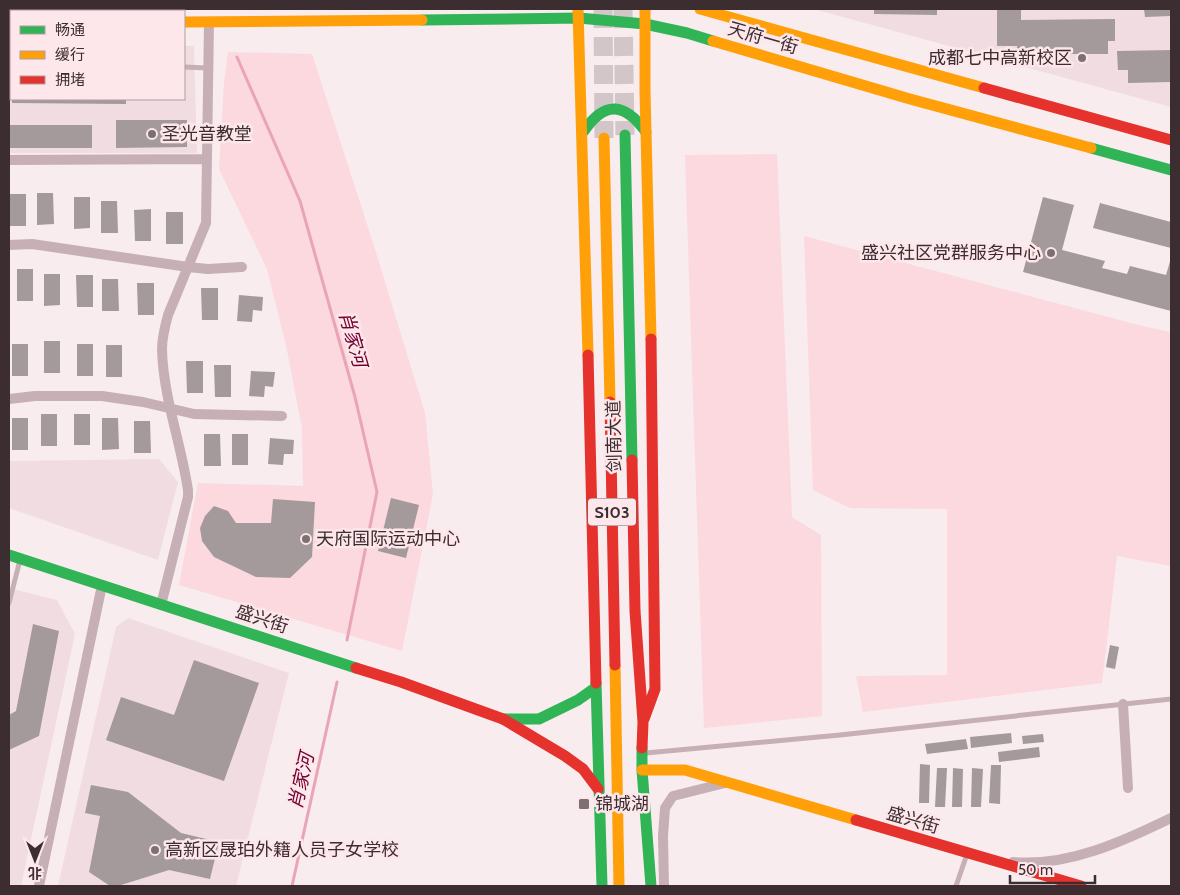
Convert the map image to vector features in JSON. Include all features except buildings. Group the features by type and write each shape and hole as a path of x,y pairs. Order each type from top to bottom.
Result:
{"main road":[{"path":"643,722 655,688 651,294 646,132 645,9"},
{"name":"天府一街","path":"700,9 1171,140"},
{"path":"578,14 584,131 595,688 602,886"},
{"name":"天府一街","path":"185,22 578,14 645,24 687,33 920,102 1171,170"},
{"path":"584,131 592,119 608,109 623,110 636,118 646,132"},
{"name":"剑南大道","path":"625,135 635,611 643,722 642,770 651,886"},
{"name":"剑南大道","path":"604,138 619,886"},
{"name":"盛兴街","path":"9,555 401,682 503,719"},
{"path":"503,719 539,718 578,700 595,688"},
{"path":"503,719 565,756 582,769 598,789"},
{"name":"盛兴街","path":"642,770 685,770 990,860"},
{"path":"990,860 1081,886"}],"street":[{"path":"161,604 188,497 186,478 164,375 162,348 164,328 206,223 210,22"},
{"path":"9,160 207,159"},
{"path":"9,245 32,244 208,269 242,268"},
{"path":"9,400 35,396 102,396 144,402 194,414 282,416"},
{"path":"38,886 102,585"},
{"path":"1123,704 1128,788"},
{"path":"664,886 663,836 665,808 673,796 725,783"},
{"name":"盛兴街","path":"990,860 1041,862 1069,857 1136,835 1171,818"}],"lane":[{"path":"185,68 209,68"},
{"path":"9,603 20,559"},
{"path":"643,754 850,734 1171,699"},
{"path":"956,886 967,854"}],"shaded area":[{"name":"成都七中高新校区","path":"814,9 1171,9 1171,107"},
{"path":"185,46 194,46 197,153 9,153 9,47 10,100 185,100"},
{"path":"228,52 312,54 425,413 433,494 402,651 179,585 198,483 303,486 302,428 286,345 267,269 219,169 224,83"},
{"path":"777,154 792,517 821,535 822,716 704,728 685,155"},
{"path":"804,236 1142,326 1171,332 1171,566 1117,556 1102,683 863,712 856,676 947,675 947,509 850,508 813,490"},
{"path":"159,459 178,482 158,560 9,508 9,461"},
{"path":"9,588 57,600 75,634 21,886 9,886"},
{"path":"128,618 289,673 236,886 58,886 116,627"}],"waterway":[{"name":"肖家河","path":"237,57 300,201 355,397 377,492 347,640"},
{"name":"肖家河","path":"292,886 337,682"}],"tunnel":[{"path":"603,9 604,138"},
{"path":"623,9 625,135"}],"traffic: fast":[{"path":"422,20 579,18 645,24 713,41"},
{"path":"584,131 600,114 607,110 615,109 630,115 646,132"},
{"path":"625,135 632,460"},
{"path":"1091,148 1171,170"},
{"path":"9,555 356,668"},
{"path":"596,683 602,886"},
{"path":"503,719 539,719 578,700 595,688"},
{"path":"642,748 651,886"}],"traffic: slow":[{"path":"645,9 651,339"},
{"path":"700,9 984,88"},
{"path":"578,10 588,355"},
{"path":"185,22 422,20"},
{"path":"713,41 910,99 1091,148"},
{"path":"604,138 610,402"},
{"path":"615,665 619,886"},
{"path":"642,770 685,770 856,820"}],"traffic: jam":[{"path":"984,88 1171,140"},
{"path":"644,719 655,689 651,339"},
{"path":"588,355 596,683"},
{"path":"610,402 615,665"},
{"path":"632,460 635,611 643,722 642,748"},
{"path":"356,668 401,682 503,719 583,769 598,789"},
{"path":"856,820 1081,886"}],"place":[{"name":"成都七中高新校区","path":"1082,58"},
{"name":"圣光音教堂","path":"152,134"},
{"name":"盛兴社区党群服务中心","path":"1051,253"},
{"name":"天府国际运动中心","path":"306,539"},
{"name":"锦城湖","path":"584,804"},
{"name":"高新区晟珀外籍人员子女学校","path":"155,850"}]}
